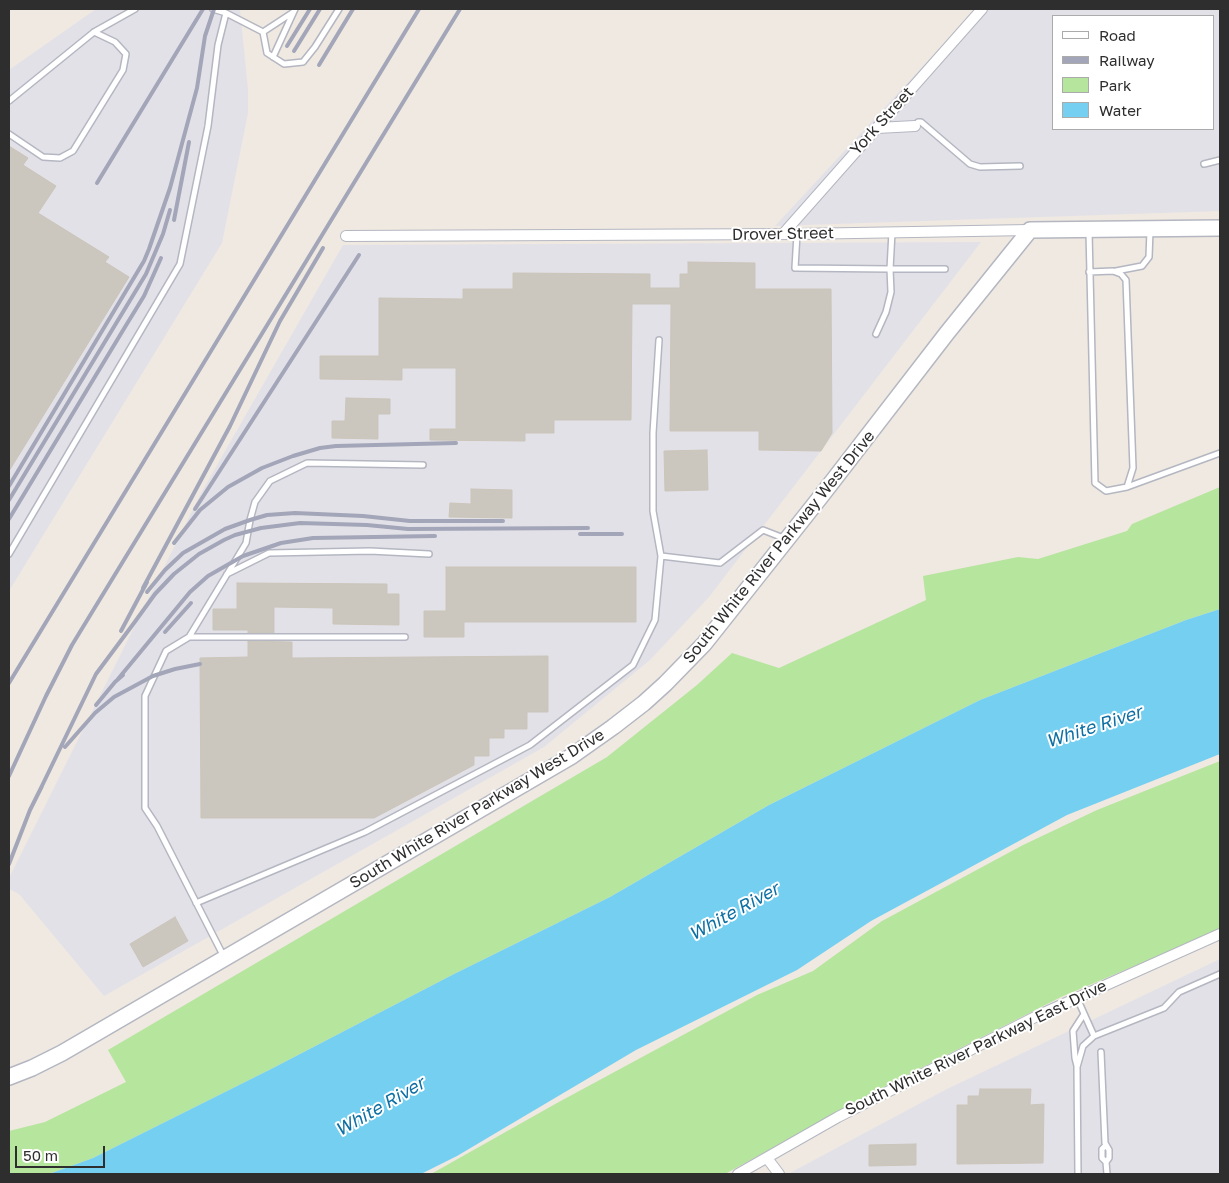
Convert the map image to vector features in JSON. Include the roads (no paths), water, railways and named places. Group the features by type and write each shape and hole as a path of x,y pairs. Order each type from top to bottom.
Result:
{"street":[{"name":"York Street","path":"783,234 982,9"},
{"path":"877,128 915,126"},
{"name":"Drover Street","path":"346,236 797,234 1220,228"},
{"name":"South White River Parkway West Drive","path":"9,1077 32,1068 62,1052 225,958 572,756 613,728 665,684 697,652 1030,230"},
{"name":"South White River Parkway East Drive","path":"738,1174 855,1108 1077,998 1220,934"},
{"path":"767,1158 779,1174"}],"lane":[{"path":"9,100 94,32 135,9"},
{"path":"213,9 226,13 263,32"},
{"path":"263,32 267,53 284,64 303,62 316,47 339,9"},
{"path":"263,32 294,10"},
{"path":"273,57 294,10"},
{"path":"9,554 180,264 208,126 218,45 226,13"},
{"path":"9,134 43,157 60,158 73,151 123,70 126,54 115,42 94,32"},
{"path":"915,126 918,122 922,122 970,164 980,167 1020,166"},
{"path":"1204,164 1220,160"},
{"path":"1089,229 1096,482 1106,491 1127,488 1220,453"},
{"path":"1090,272 1113,271 1142,266 1149,257 1150,229"},
{"path":"876,334 886,312 891,292 892,232"},
{"path":"797,234 795,268 945,269"},
{"path":"1113,271 1121,274 1126,280 1133,468 1127,488"},
{"path":"196,903 365,832 530,745 633,665 655,620 661,556 653,511 653,433 659,340"},
{"path":"225,958 157,826 145,808 145,696 166,651 189,637 246,543 255,502 270,481 307,463 423,465"},
{"path":"661,556 720,563 763,530 787,539"},
{"path":"226,575 269,553 370,551 429,554"},
{"path":"189,637 405,637"},
{"path":"1078,1174 1077,1067 1083,1046 1094,1036 1164,1008 1179,992 1220,974"},
{"path":"1077,998 1094,1036"},
{"path":"1077,1067 1074,1058 1073,1031 1084,1014"},
{"path":"1102,1052 1105,1146 1102,1149 1102,1158 1106,1162 1106,1174"}],"water":[{"name":"White River","path":"1220,609 1220,754 1067,815 871,921 797,970 636,1050 457,1156 421,1174 49,1174 93,1158 273,1068 454,974 610,897 769,805 980,700 1186,620"}],"railway":[{"path":"97,183 203,9"},
{"path":"9,486 144,261 170,188 197,88 205,36 214,9"},
{"path":"287,46 310,9"},
{"path":"294,51 320,9"},
{"path":"319,65 353,9"},
{"path":"9,683 419,9"},
{"path":"9,776 72,645 460,9"},
{"path":"174,220 189,142"},
{"path":"9,500 146,274 163,234 170,210"},
{"path":"143,588 230,426 280,321 323,248"},
{"path":"195,509 359,255"},
{"path":"9,519 144,296 161,258"},
{"path":"174,543 200,510 228,487 262,468 293,456 320,448 336,446 456,443"},
{"path":"147,592 165,570 183,553 225,529 267,515 295,513 363,516 410,521 503,521"},
{"path":"39,792 96,674 155,594 174,574 199,554 224,540 261,528 300,523 367,525 408,529 588,528"},
{"path":"580,534 622,534"},
{"path":"118,679 190,592 208,576 243,556 281,543 313,538 435,536"},
{"path":"121,631 147,582"},
{"path":"165,632 191,603"},
{"path":"65,747 95,713 114,697 153,676 200,664"},
{"path":"96,705 123,675"},
{"path":"9,864 30,810 42,786"}]}
